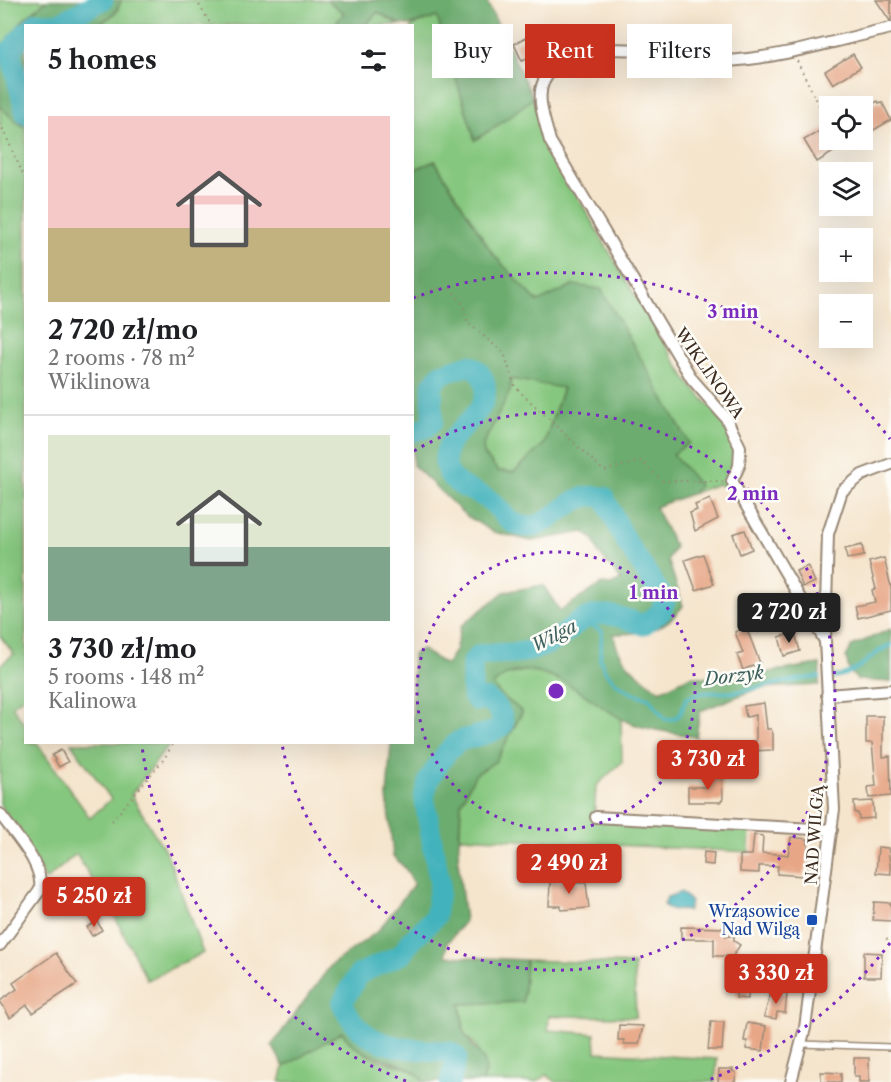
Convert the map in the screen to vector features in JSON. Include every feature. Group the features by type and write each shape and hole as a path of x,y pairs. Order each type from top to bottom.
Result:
{"street":[{"path":"792,51 891,28"},
{"name":"WIKLINOWA","path":"732,481 740,466 740,447 726,418 692,379 550,141 543,112 542,89 543,83 555,67 587,51 613,49 661,53 702,63 749,60 792,51"},
{"name":"NAD WILGĄ","path":"791,1082 801,1044 832,830 834,789 825,641 828,534 842,491 862,475 891,464"},
{"path":"732,481 825,641"},
{"path":"827,695 891,690"},
{"path":"0,814 36,867 41,885 40,890 0,945"},
{"path":"596,817 832,830"}],"lane":[{"path":"801,1044 891,1047"}],"path":[{"path":"196,0 211,24"},
{"path":"792,51 819,105"},
{"path":"0,123 24,177"},
{"path":"414,294 419,298 433,289 451,289 463,304 468,323 504,354 515,387 604,471 643,461 663,481 732,481"},
{"path":"112,821 164,759 173,744"},
{"path":"886,939 891,939"}],"green space":[{"path":"0,0 47,0 24,19 0,48"},
{"path":"47,0 121,0 115,12 96,24 24,24 24,126 0,106 0,48 24,19"},
{"path":"121,0 327,0 344,13 335,24 101,24 117,12"},
{"path":"327,0 486,0 498,24 439,24 437,17 412,24 402,24 378,12 366,24 335,24 344,13"},
{"path":"378,12 397,24 367,24"},
{"path":"437,17 439,24 432,24 432,78 456,78 475,140 533,98 547,144 621,272 688,382 724,422 736,453 735,468 723,487 718,484 694,493 698,485 673,454 689,443 573,285 538,303 492,253 435,161 414,170 414,25"},
{"path":"513,56 533,98 475,140 456,78 513,78"},
{"path":"0,106 15,121 24,126 24,697 12,706 24,724 24,744 38,744 90,818 111,799 72,744 169,744 131,795 168,856 203,953 147,980 112,911 76,854 46,880 0,804 0,665 14,654 0,636"},
{"path":"435,161 492,253 538,302 573,285 601,289 689,443 673,454 699,485 694,493 655,507 675,547 668,559 683,606 668,622 653,630 614,634 615,643 624,659 630,667 660,691 691,676 725,679 820,664 819,685 759,688 700,711 696,737 628,722 562,681 544,674 526,671 509,674 493,685 522,712 496,761 475,775 461,803 458,860 465,921 447,943 446,956 526,960 523,1002 460,1004 465,1034 481,1055 486,1066 483,1082 424,1082 406,1067 361,1050 350,1043 342,1032 284,1067 272,1045 331,965 378,931 414,884 405,868 393,856 387,796 391,744 414,744 414,654 421,649 446,665 455,651 461,626 504,592 543,585 560,611 602,584 611,585 621,580 598,552 594,540 584,532 532,541 493,532 465,515 414,466 414,170","holes":["511,379 563,388 544,444 514,472 498,471 484,454 483,445 510,391"]},
{"path":"511,379 563,387 544,444 514,472 498,471 484,454 483,445 510,391"},
{"path":"891,629 891,682 857,680 849,670 846,657 852,646"},
{"path":"529,670 570,684 621,717 622,762 596,786 594,819 750,827 749,852 460,837 461,803 475,775 496,761 522,713 492,686 502,676"},
{"path":"526,960 634,964 636,1017 549,1016 548,1030 595,1034 596,1052 717,1059 715,1082 556,1082 547,1075 536,1082 483,1082 486,1072 476,1046 465,1035 460,1004 523,1002"},
{"path":"342,1032 366,1054 381,1061 405,1067 424,1082 280,1082 284,1067"}],"water":[{"path":"681,892 691,902 688,911 668,909 664,905 667,897"}],"building":[{"path":"876,0 891,0 891,21 890,21"},
{"path":"525,38 525,60 522,61 514,44"},
{"path":"853,54 861,67 833,84 825,71"},
{"path":"882,102 891,120 873,131 873,104"},
{"path":"819,131 819,150 837,150 817,162 804,140"},
{"path":"710,499 718,519 695,531 690,513 697,510 695,505"},
{"path":"745,530 752,549 740,554 733,534"},
{"path":"862,545 864,556 847,559 845,549"},
{"path":"703,554 714,584 696,590 685,560"},
{"path":"884,558 891,587 891,610 858,618 855,606 875,602 872,590 876,589 869,562"},
{"path":"808,566 815,582 803,587 796,571"},
{"path":"746,627 760,663 743,670 737,655 743,653 735,632"},
{"path":"795,633 800,651 784,656 779,637"},
{"path":"764,703 767,729 771,729 773,734 773,750 752,751 752,741 756,741 756,715 746,717 744,706"},
{"path":"866,716 883,716 883,757 890,756 891,796 869,798 868,787 876,786 872,743 866,743"},
{"path":"61,750 68,762 59,767 52,755"},
{"path":"722,775 723,799 720,802 688,802 688,787 706,787 706,776"},
{"path":"873,801 874,818 859,819 858,813 855,813 854,802"},
{"path":"754,835 763,836 762,853 788,855 791,837 808,839 807,870 804,870 804,876 777,874 778,866 759,866 759,873 740,872 740,855 752,855"},
{"path":"878,847 888,848 891,874 876,873"},
{"path":"704,852 714,853 713,865 703,864"},
{"path":"550,881 586,883 589,908 561,910 561,906 549,906"},
{"path":"83,886 93,902 77,913 67,896"},
{"path":"874,902 891,903 891,921 873,920"},
{"path":"97,921 102,930 92,936 87,927"},
{"path":"681,927 727,928 726,936 734,936 734,941 740,945 733,956 714,956 714,939 681,939"},
{"path":"864,952 882,953 881,977 864,977"},
{"path":"56,953 77,984 33,1013 27,1005 10,1018 0,1001 17,989 13,983"},
{"path":"737,980 749,980 748,999 736,998"},
{"path":"771,992 787,994 785,1013 777,1012 776,1019 764,1017"},
{"path":"711,1022 724,1022 722,1050 708,1050"},
{"path":"747,1023 766,1026 763,1051 746,1049 747,1041 744,1041"},
{"path":"619,1025 643,1026 639,1044 624,1044 624,1040 618,1040"},
{"path":"854,1058 869,1058 869,1082 859,1082 859,1076 854,1076"},
{"path":"719,1069 733,1069 732,1071 736,1072 735,1082 718,1082"},
{"path":"821,1072 841,1073 841,1082 821,1082"}],"waterway":[{"name":"Wilga","path":"57,24 103,0"},
{"name":"Wilga","path":"35,24 37,22 57,24"},
{"name":"Wilga","path":"24,34 10,51 24,106"},
{"name":"Wilga","path":"414,431 425,428 433,421 432,385 441,374 469,365 475,368 484,381 485,397 480,408 454,437 448,448 445,459 448,472 456,482 489,500 509,520 523,526 542,523 577,500 590,496 604,497 625,540 665,601 661,612 643,625 620,617 602,615 590,617 546,645 523,652 479,655 472,663 472,695 477,701 487,699 494,705 501,713 503,725 492,732 459,741 447,752 429,779 424,797 440,884 435,917 410,942 402,954 359,974 342,1003 351,1019 374,1039 402,1047 450,1052 457,1057 450,1082"},
{"name":"Dorzyk","path":"580,620 602,631 600,659 605,671 615,682 632,693 649,698 665,719 677,717 685,701 693,695 709,692 735,692 819,677"},
{"name":"Dorzyk","path":"833,677 851,672 891,645"}],"place":[{"name":"Wrząsowice Nad Wilgą","path":"812,920"}]}
